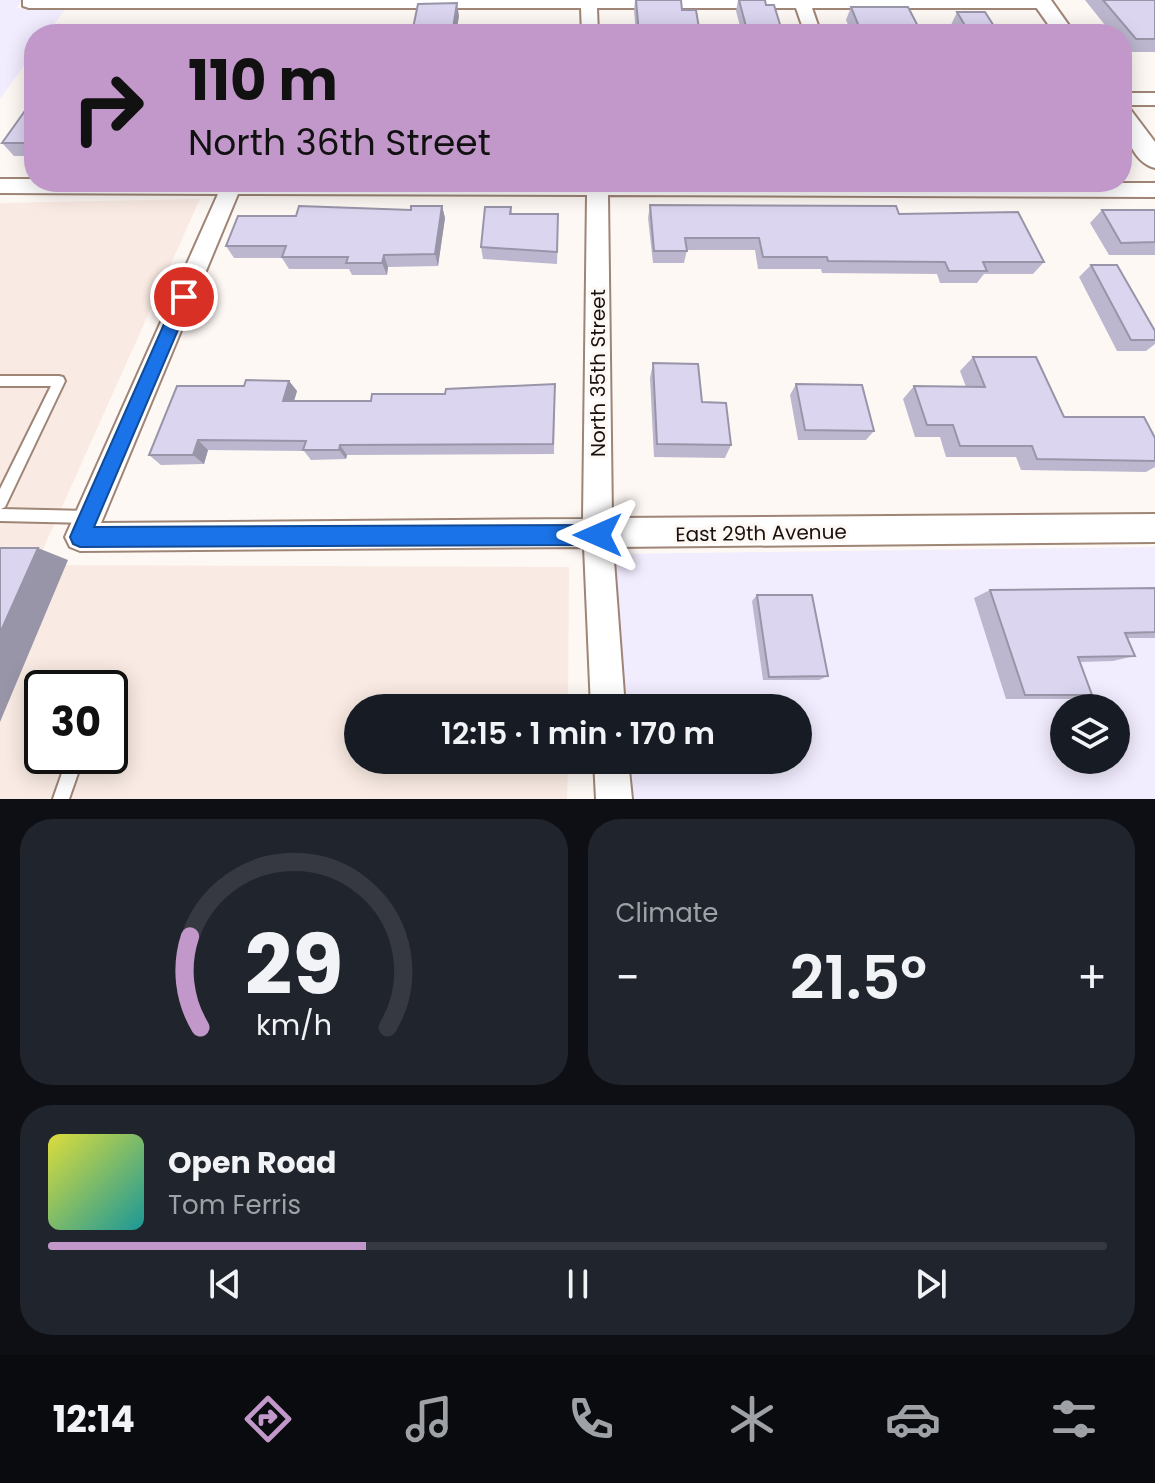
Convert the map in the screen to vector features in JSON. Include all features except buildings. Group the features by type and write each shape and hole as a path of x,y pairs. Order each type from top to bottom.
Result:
{"street":[{"path":"589,1 590,24"},
{"path":"801,1 809,24"},
{"path":"29,3 1042,2 1058,24"},
{"path":"1132,99 1155,99"},
{"path":"1132,128 1155,160"},
{"path":"0,186 24,186"},
{"path":"1132,190 1155,190"},
{"path":"84,527 229,192"},
{"name":"North 35th Street","path":"598,192 598,535 607,694"},
{"name":"East 29th Avenue","path":"84,527 598,535 1155,528"},
{"path":"612,774 614,799"}],"lane":[{"path":"0,381 59,381 0,503"},
{"path":"0,515 84,527"},
{"path":"61,799 70,774"}],"shaded area":[{"path":"0,0 22,0 17,8 66,8 54,24 24,24 24,66 0,99"},
{"path":"200,199 36,565 569,567 568,694 344,694 344,774 568,774 567,799 0,799 0,203"},
{"path":"1155,547 1155,799 623,799 622,774 812,774 812,694 620,694 615,554"}],"route":[{"path":"184,297 80,537 598,535"}]}
